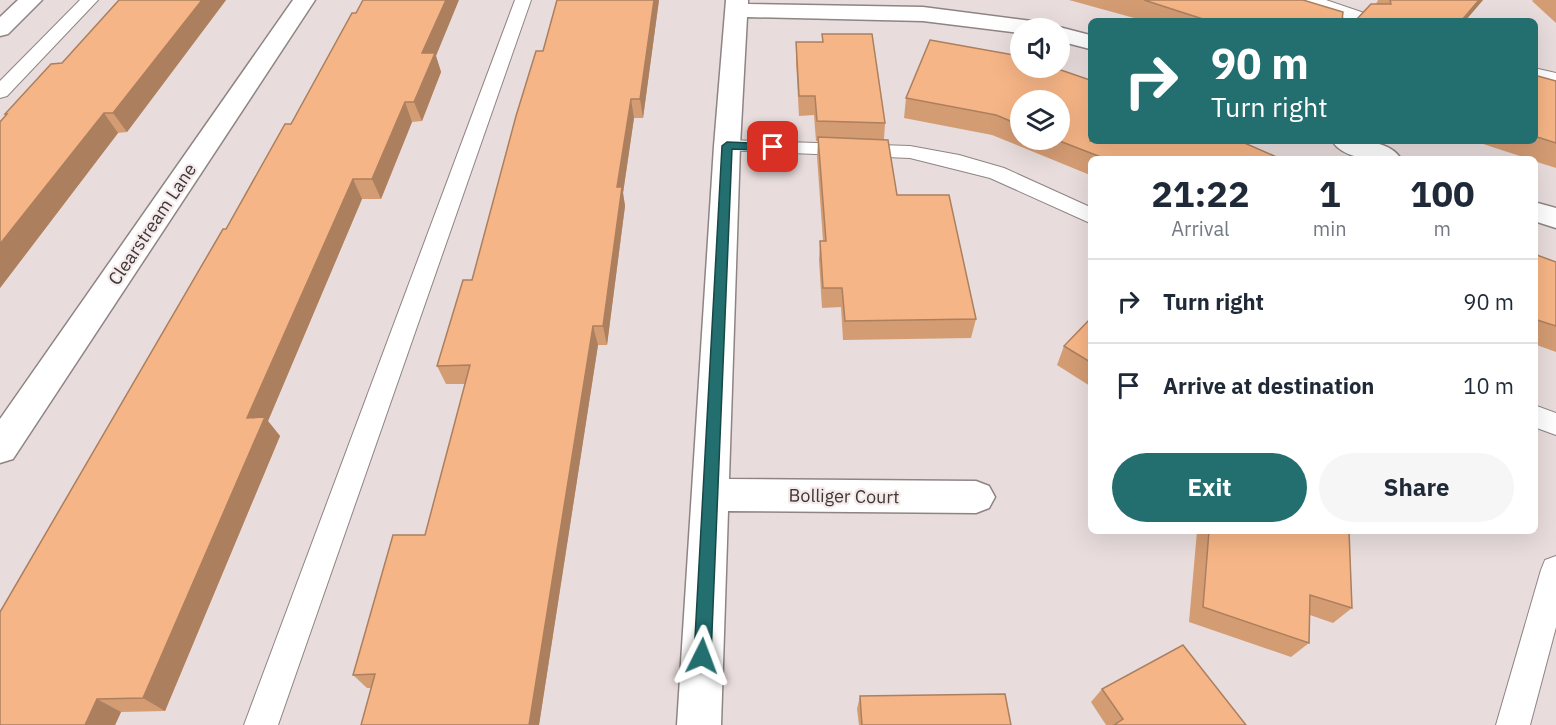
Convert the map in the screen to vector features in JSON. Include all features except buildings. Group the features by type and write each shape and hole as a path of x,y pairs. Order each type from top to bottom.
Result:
{"street":[{"path":"0,29 31,0"},
{"name":"Clearstream Lane","path":"0,447 304,0"},
{"path":"699,725 736,5 923,14 1010,25"},
{"path":"1070,37 1088,41"},
{"path":"1352,144 1381,156"},
{"path":"1538,212 1556,218"},
{"name":"Bolliger Court","path":"711,495 976,497"}],"lane":[{"path":"0,92 90,0"},
{"path":"261,725 523,0"},
{"path":"1310,0 1362,18"},
{"path":"1538,74 1556,79"},
{"path":"727,146 910,152 933,156 997,173 1088,215"},
{"path":"1538,417 1556,424"},
{"path":"1513,725 1556,570"}],"route":[{"path":"702,656 727,146 773,147"}]}
